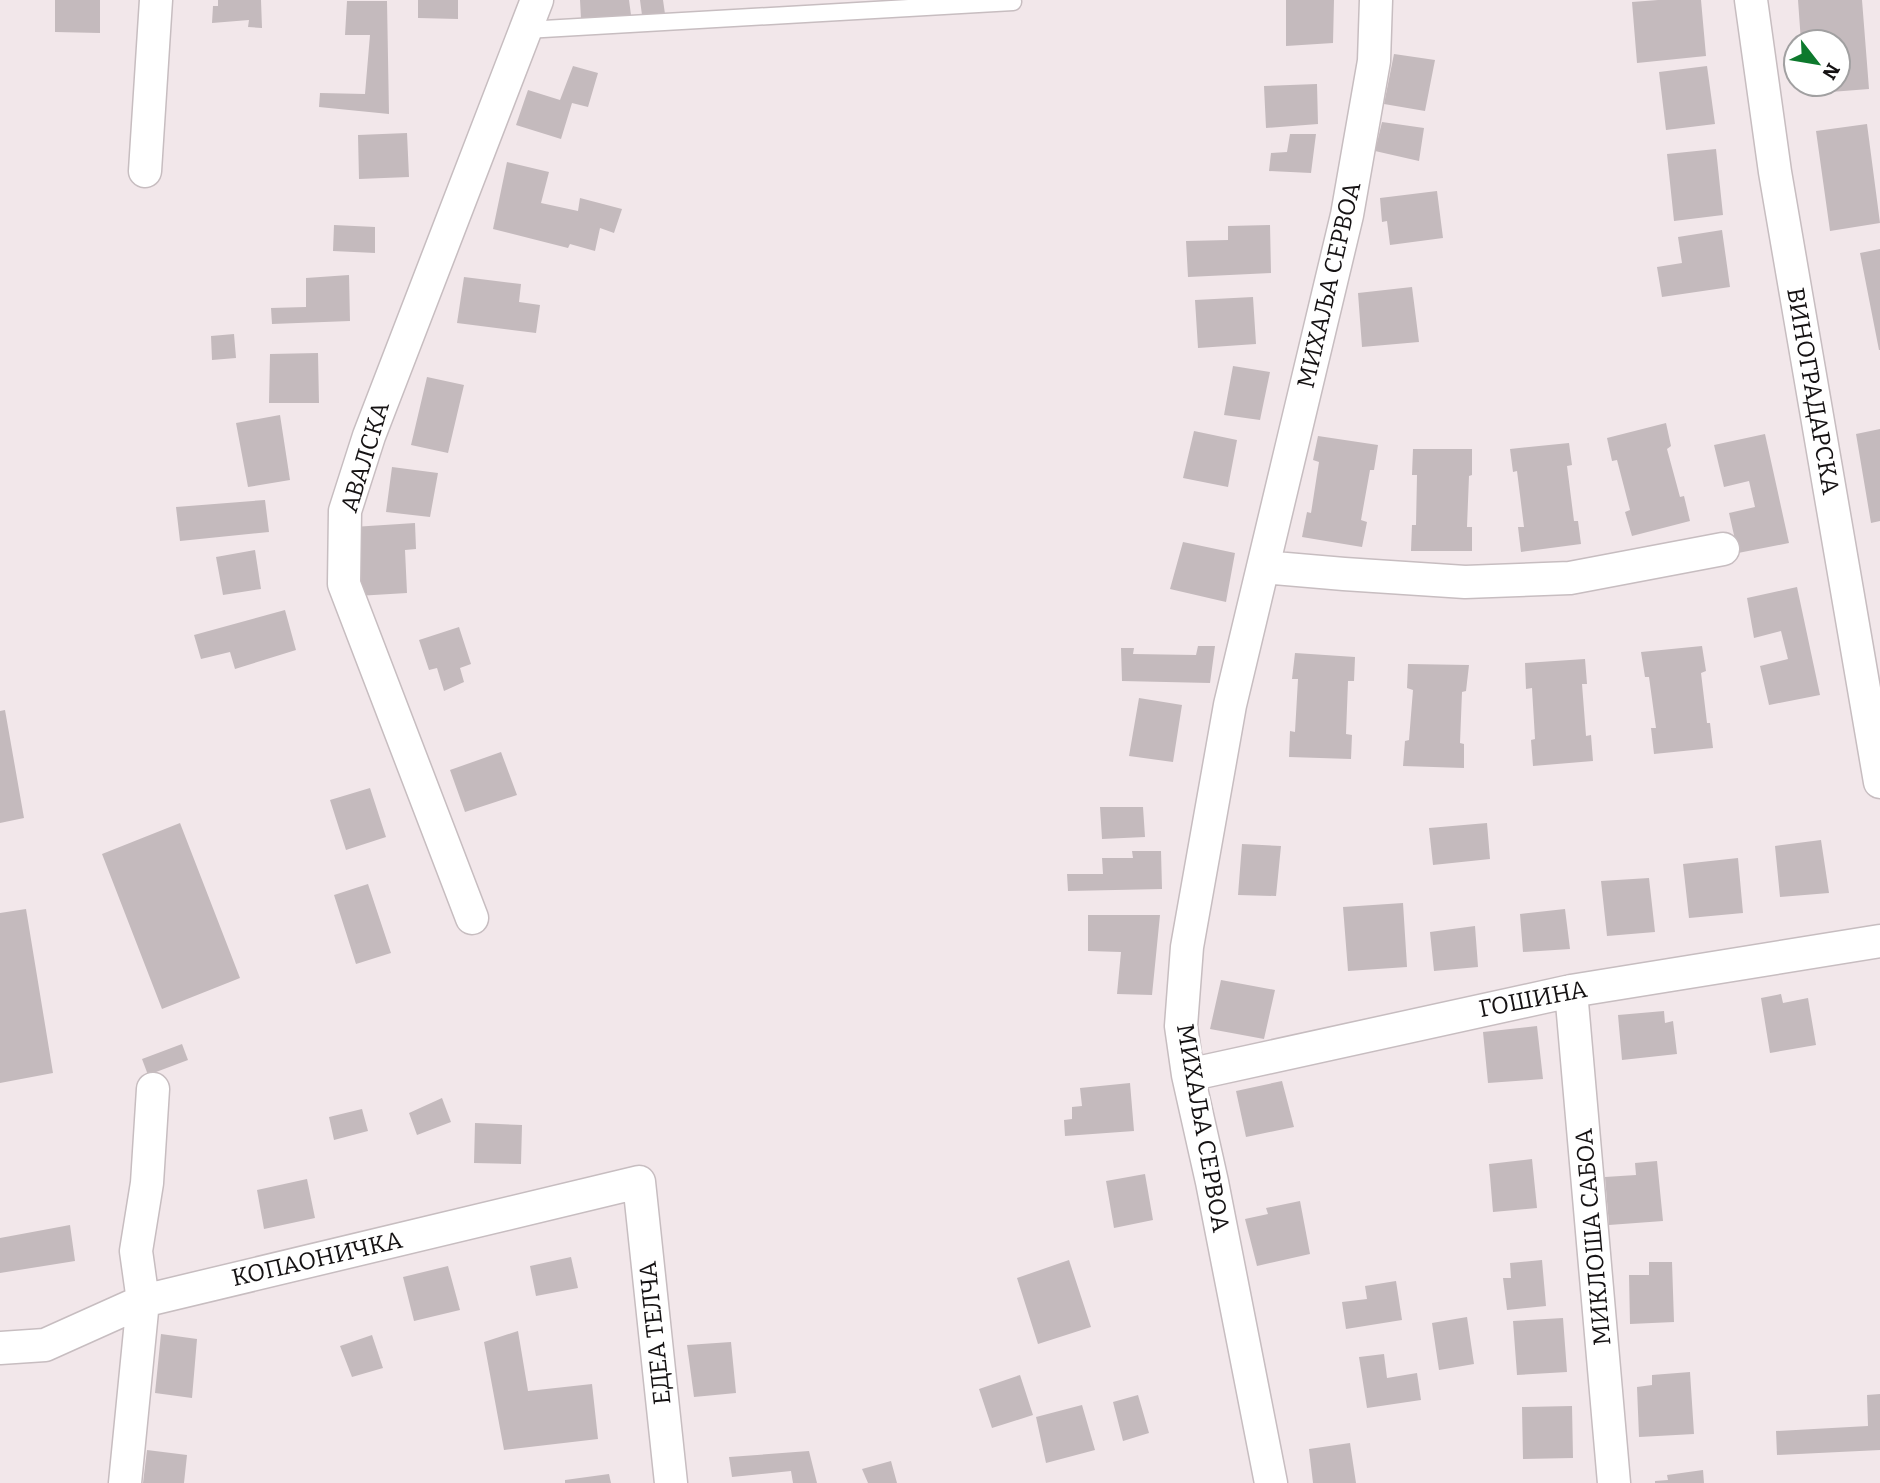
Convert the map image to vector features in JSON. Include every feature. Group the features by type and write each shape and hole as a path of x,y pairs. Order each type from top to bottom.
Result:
{"street":[{"path":"145,171 156,0"},
{"name":"АВАЛСКА","path":"472,918 344,584 345,511 369,436 537,0"},
{"name":"МИХАЉА СЕРВОА","path":"1271,1483 1212,1182 1188,1075 1181,1026 1187,947 1230,705 1348,215 1374,61 1376,0"},
{"name":"ВИНОГРАДАРСКА","path":"1751,0 1775,172 1880,782"},
{"path":"1263,567 1465,582 1570,578 1723,549"},
{"name":"ГОШИНА","path":"1188,1075 1571,991 1880,941"},
{"name":"МИКЛОША САБОА","path":"1571,991 1614,1483"},
{"path":"125,1483 143,1301 136,1251 147,1183 153,1089"},
{"name":"КОПАОНИЧКА","path":"0,1348 45,1345 143,1301 639,1182"},
{"name":"ЕДЕА ТЕЛЧА","path":"639,1182 671,1483"}],"lane":[{"path":"526,30 1013,2"}],"building":[{"path":"55,0 100,0 100,33 55,32"},
{"path":"218,0 261,0 262,28 248,27 249,20 212,23 213,6 218,6"},
{"path":"418,0 458,0 458,19 418,18"},
{"path":"580,0 629,0 631,15 581,19"},
{"path":"640,0 663,0 665,14 642,15"},
{"path":"1286,0 1334,0 1333,43 1286,46"},
{"path":"1701,0 1706,56 1637,63 1632,2"},
{"path":"1798,0 1862,0 1869,89 1852,90 1852,28 1800,28"},
{"path":"347,1 387,1 389,114 319,107 320,93 365,94 370,35 345,35"},
{"path":"1394,54 1435,60 1425,111 1384,104"},
{"path":"573,66 598,73 588,107 572,103 561,139 516,125 528,90 560,100"},
{"path":"1707,66 1715,124 1666,130 1659,72"},
{"path":"1317,84 1318,124 1266,128 1264,86"},
{"path":"1382,122 1424,128 1419,161 1375,151"},
{"path":"1867,124 1880,223 1830,231 1816,131"},
{"path":"407,133 409,177 359,179 358,135"},
{"path":"1290,134 1316,134 1311,173 1269,171 1271,153 1287,152"},
{"path":"1716,149 1723,215 1674,221 1667,154"},
{"path":"507,162 549,172 541,203 578,211 580,198 622,209 614,233 600,228 595,251 570,244 568,248 493,229"},
{"path":"1437,191 1443,238 1390,245 1387,221 1382,222 1380,198"},
{"path":"334,225 375,227 375,253 333,251"},
{"path":"1270,225 1271,273 1188,277 1186,241 1228,240 1228,226"},
{"path":"1722,230 1730,287 1662,297 1657,267 1682,263 1678,237"},
{"path":"1880,249 1880,350 1879,350 1860,253"},
{"path":"349,275 350,321 272,324 271,308 306,307 306,278"},
{"path":"464,277 521,284 519,302 540,305 536,333 457,323"},
{"path":"1412,287 1419,342 1362,347 1358,293"},
{"path":"1253,297 1256,344 1198,348 1195,300"},
{"path":"234,334 236,358 212,360 211,336"},
{"path":"318,353 319,403 269,403 270,354"},
{"path":"1233,366 1270,372 1260,420 1224,415"},
{"path":"427,377 464,385 448,453 411,445"},
{"path":"280,415 290,480 248,487 236,423"},
{"path":"1666,423 1671,446 1667,449 1680,497 1684,496 1690,521 1632,536 1625,512 1630,510 1617,460 1612,461 1607,438"},
{"path":"1880,429 1880,521 1871,523 1856,434"},
{"path":"1194,431 1237,440 1228,487 1183,478"},
{"path":"1765,434 1789,543 1738,553 1729,513 1755,507 1749,481 1724,487 1714,445"},
{"path":"1318,436 1378,445 1374,470 1370,470 1361,520 1367,522 1362,547 1302,537 1307,512 1311,513 1319,462 1313,460"},
{"path":"1569,443 1572,465 1567,466 1574,521 1578,521 1581,544 1521,552 1518,527 1524,527 1517,471 1513,472 1510,449"},
{"path":"1413,449 1472,449 1467,527 1472,527 1472,551 1411,551 1412,525 1416,525 1417,475 1412,475"},
{"path":"392,467 438,473 430,517 386,512"},
{"path":"265,500 269,532 180,541 176,507"},
{"path":"415,523 416,549 405,550 407,593 357,596 353,527"},
{"path":"1183,542 1235,553 1226,602 1170,589"},
{"path":"255,550 261,589 223,595 216,557"},
{"path":"1797,587 1820,695 1769,705 1760,666 1788,659 1781,631 1754,638 1747,598"},
{"path":"285,610 296,650 235,669 230,652 201,659 194,635"},
{"path":"459,627 471,664 460,668 464,682 444,691 437,668 429,670 419,640"},
{"path":"1198,646 1215,646 1210,683 1122,681 1121,648 1134,648 1133,654 1196,655"},
{"path":"1702,646 1706,671 1701,673 1713,748 1654,754 1651,728 1656,728 1649,677 1645,677 1641,652"},
{"path":"1295,653 1355,657 1354,681 1348,681 1346,734 1352,735 1351,759 1289,757 1290,731 1295,732 1298,679 1292,679"},
{"path":"1585,659 1587,684 1582,684 1586,736 1591,735 1593,761 1533,766 1531,740 1535,739 1532,688 1526,689 1525,663"},
{"path":"1408,664 1469,665 1466,691 1462,692 1460,743 1464,744 1464,768 1403,766 1405,741 1409,740 1413,690 1407,688"},
{"path":"1139,698 1182,705 1173,762 1129,756"},
{"path":"5,710 24,818 0,823 0,711"},
{"path":"501,752 517,795 465,812 450,770"},
{"path":"370,788 386,837 346,850 330,800"},
{"path":"1100,807 1143,807 1145,837 1102,839"},
{"path":"180,823 240,978 162,1009 102,854"},
{"path":"1487,823 1490,859 1433,865 1429,828"},
{"path":"1821,840 1829,893 1780,897 1775,846"},
{"path":"1242,844 1281,846 1276,896 1238,895"},
{"path":"1132,851 1161,851 1162,889 1068,891 1067,874 1103,874 1102,858 1133,858"},
{"path":"1738,858 1743,913 1689,918 1683,864"},
{"path":"1649,878 1655,932 1607,936 1601,881"},
{"path":"368,884 391,953 356,964 334,895"},
{"path":"1403,903 1407,967 1348,971 1343,907"},
{"path":"26,909 53,1073 0,1083 0,913"},
{"path":"1565,909 1570,949 1523,952 1520,914"},
{"path":"1088,915 1160,915 1152,995 1117,994 1121,952 1088,951"},
{"path":"1475,926 1478,967 1434,971 1430,932"},
{"path":"1221,980 1275,990 1264,1039 1210,1029"},
{"path":"1781,994 1783,1003 1808,998 1816,1045 1770,1053 1761,998"},
{"path":"1664,1011 1665,1023 1673,1021 1677,1054 1622,1060 1618,1015"},
{"path":"1537,1026 1543,1079 1488,1083 1483,1032"},
{"path":"182,1044 188,1060 148,1075 142,1059"},
{"path":"1282,1081 1294,1127 1246,1137 1236,1091"},
{"path":"1130,1083 1134,1131 1065,1136 1064,1120 1072,1119 1072,1107 1082,1106 1080,1088"},
{"path":"442,1098 451,1122 417,1135 409,1113"},
{"path":"362,1109 368,1131 334,1140 329,1117"},
{"path":"475,1123 522,1125 521,1164 474,1163"},
{"path":"1532,1159 1537,1208 1493,1212 1489,1164"},
{"path":"1657,1161 1663,1221 1609,1225 1605,1177 1636,1175 1635,1163"},
{"path":"1145,1174 1153,1220 1114,1228 1106,1181"},
{"path":"307,1179 315,1218 264,1229 257,1190"},
{"path":"1300,1201 1310,1254 1257,1266 1245,1219 1268,1214 1266,1208"},
{"path":"70,1225 75,1261 0,1273 0,1238"},
{"path":"571,1257 578,1288 536,1296 530,1266"},
{"path":"1069,1260 1091,1327 1038,1344 1017,1278"},
{"path":"1542,1260 1546,1306 1507,1310 1503,1278 1511,1278 1510,1263"},
{"path":"1649,1262 1672,1262 1674,1322 1630,1324 1629,1275 1649,1275"},
{"path":"448,1266 460,1310 414,1321 403,1277"},
{"path":"1396,1281 1402,1320 1346,1329 1342,1302 1367,1299 1365,1286"},
{"path":"1467,1317 1474,1364 1439,1370 1432,1323"},
{"path":"1563,1318 1567,1372 1517,1375 1513,1321"},
{"path":"518,1331 528,1391 592,1384 598,1439 504,1450 484,1342"},
{"path":"161,1334 197,1339 192,1398 155,1393"},
{"path":"372,1335 383,1368 352,1377 340,1346"},
{"path":"731,1342 736,1393 694,1397 687,1345"},
{"path":"1384,1354 1387,1378 1417,1373 1421,1400 1367,1408 1359,1357"},
{"path":"1690,1372 1694,1434 1639,1437 1637,1387 1652,1385 1652,1375"},
{"path":"1020,1375 1033,1415 992,1428 979,1389"},
{"path":"1880,1394 1880,1450 1777,1455 1776,1431 1868,1426 1867,1395"},
{"path":"1138,1395 1149,1433 1123,1441 1113,1402"},
{"path":"1082,1405 1095,1450 1046,1463 1036,1417"},
{"path":"1572,1406 1573,1458 1523,1459 1522,1407"},
{"path":"1350,1443 1356,1483 1313,1483 1309,1449"},
{"path":"147,1450 187,1455 184,1483 143,1483"},
{"path":"809,1451 817,1483 793,1483 791,1471 732,1477 729,1457"},
{"path":"891,1461 897,1483 868,1483 862,1469"},
{"path":"1703,1470 1704,1483 1655,1483 1668,1480 1667,1475"},
{"path":"609,1474 611,1483 565,1483 565,1480"}]}
